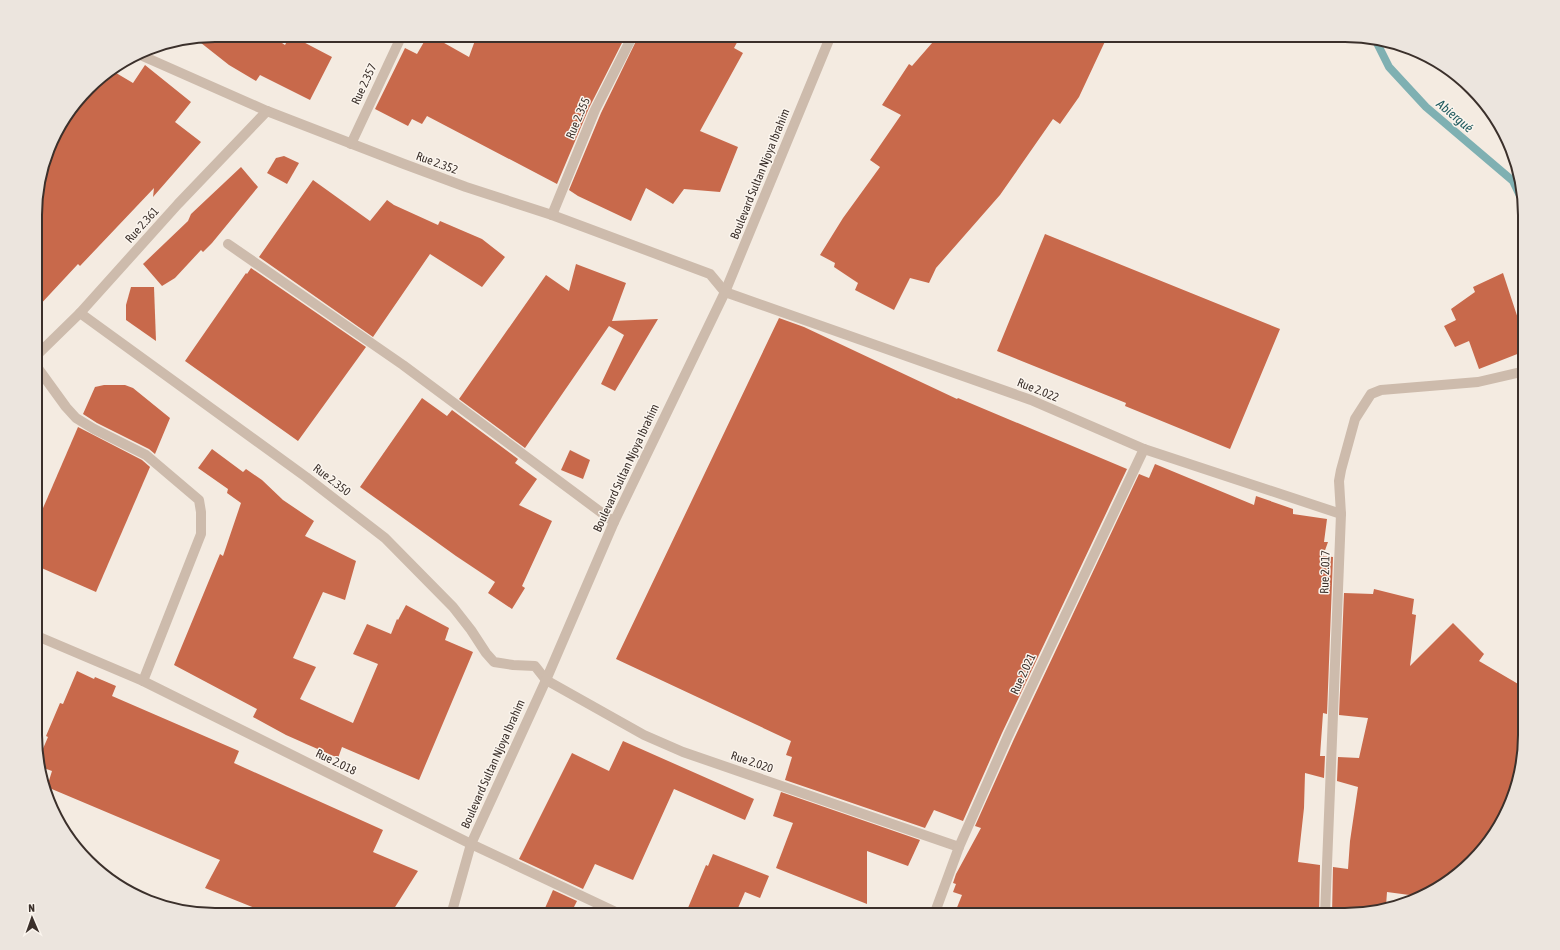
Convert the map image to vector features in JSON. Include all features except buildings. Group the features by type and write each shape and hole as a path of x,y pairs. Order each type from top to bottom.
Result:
{"street":[{"name":"Rue 2.357","path":"351,144 399,42"},
{"name":"Rue 2.355","path":"552,214 595,110 629,42"},
{"name":"Boulevard Sultan Njoya Ibrahim","path":"453,908 471,844 546,680 614,522 725,292 828,42"},
{"name":"Rue 2.352","path":"145,57 267,111 351,144 466,187 552,214 710,274 725,292"},
{"name":"Rue 2.361","path":"42,349 80,313 178,204 267,111"},
{"path":"228,244 403,365 614,522"},
{"name":"Rue 2.022","path":"725,292 1031,400 1144,449 1341,514"},
{"name":"Rue 2.350","path":"80,313 306,477 385,538 453,607 472,630 486,653 494,662 535,666 546,680"},
{"name":"Rue 2.017","path":"1325,908 1341,514 1340,481 1344,456 1355,419 1371,394 1381,390 1478,382 1518,373"},
{"path":"42,375 66,408 76,418 94,429 146,455 199,500 201,512 201,534 143,681"},
{"name":"Rue 2.021","path":"937,908 959,846 1008,736 1144,449"},
{"name":"Rue 2.018","path":"42,639 143,681 471,844 607,908"},
{"name":"Rue 2.020","path":"546,680 644,735 683,752 959,846"}],"waterway":[{"name":"Abiergué","path":"1378,45 1389,67 1426,107 1513,181 1516,187"}]}
